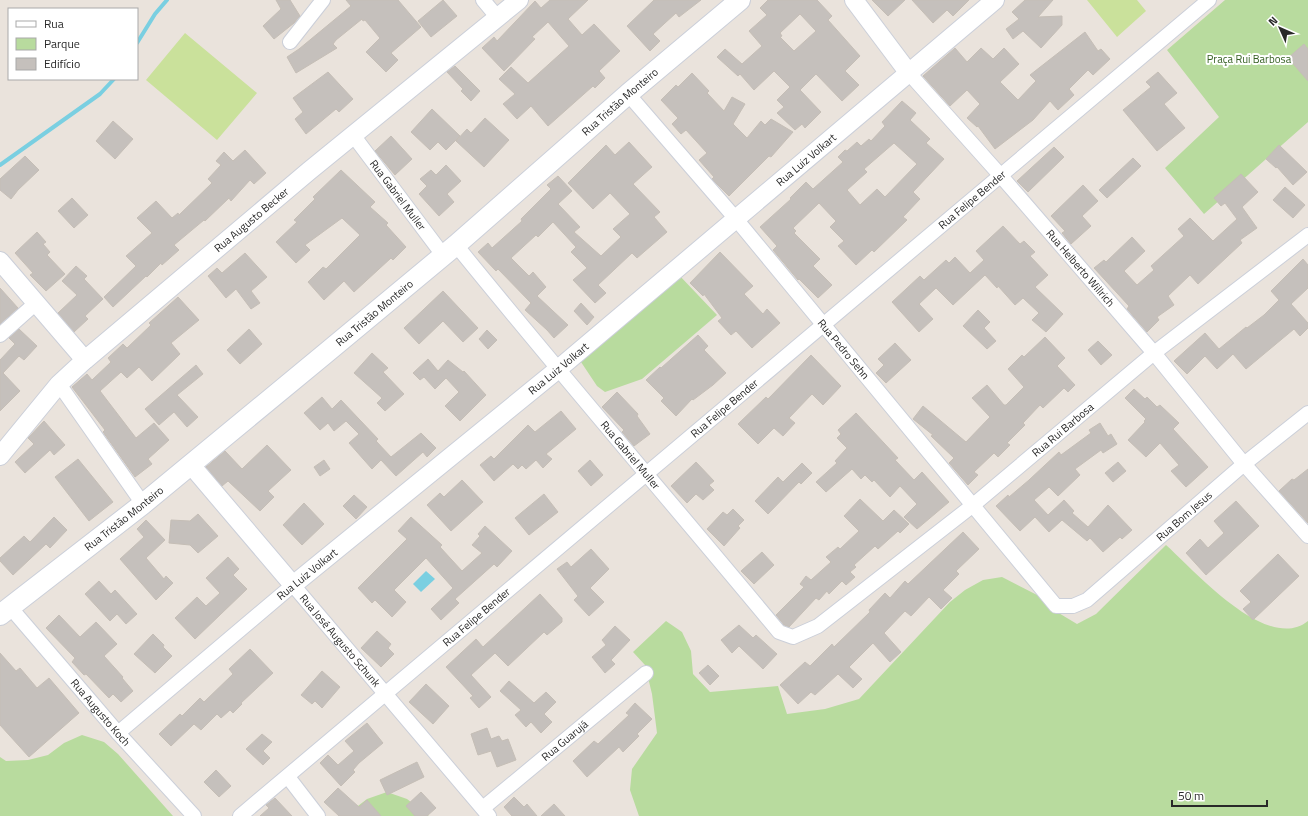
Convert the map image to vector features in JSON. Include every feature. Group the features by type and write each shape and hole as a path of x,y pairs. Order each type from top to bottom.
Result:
{"main road":[{"name":"Rua Tristão Monteiro","path":"5,611 144,504 192,465 449,250 628,94 740,0"}],"street":[{"path":"290,42 323,0"},
{"path":"483,0 498,18"},
{"name":"Rua Augusto Becker","path":"0,456 59,384 85,360 353,135 519,0"},
{"name":"Rua Helberto Willrich","path":"854,0 908,72 1001,176 1154,353 1244,464 1308,536"},
{"name":"Rua Luiz Volkart","path":"118,733 293,585 557,370 995,0"},
{"name":"Rua Felipe Bender","path":"240,816 1209,0"},
{"name":"Rua Pedro Sehn","path":"628,94 736,219 1056,606"},
{"name":"Rua Gabriel Muller","path":"353,135 449,250 647,473 779,632 793,637 818,626"},
{"name":"Rua Rui Barbosa","path":"818,626 972,506 1154,353 1308,235"},
{"path":"0,262 85,360"},
{"path":"0,335 36,303"},
{"path":"59,384 144,504"},
{"name":"Rua Bom Jesus","path":"1056,606 1074,606 1088,600 1244,464 1308,413"},
{"name":"Rua José Augusto Schunk","path":"192,465 486,812"},
{"name":"Rua Augusto Koch","path":"5,611 194,816"},
{"name":"Rua Guarujá","path":"486,812 646,673"},
{"path":"288,777 318,816"}],"green space":[{"path":"1087,0 1137,0 1146,11 1117,37"},
{"name":"Praça Rui Barbosa","path":"1225,0 1308,0 1308,122 1204,214 1165,168 1219,117 1167,50"},
{"path":"185,33 257,93 217,140 146,80"},
{"path":"678,274 717,315 642,379 605,392 597,386 579,359"},
{"path":"1166,545 1212,589 1232,605 1252,618 1272,627 1291,628 1308,621 1308,816 639,816 630,790 632,769 657,733 652,694 645,665 633,652 666,621 682,632 691,651 693,674 710,692 778,686 787,714 825,709 859,699 950,602 965,590 983,580 1002,577 1041,597 1057,612 1077,624 1096,614"},
{"path":"82,735 104,742 118,754 173,816 0,816 0,757 6,761 28,760 48,755 64,743"},
{"path":"387,792 407,799 429,816 345,816 367,799"}],"water":[{"path":"426,571 435,579 421,592 413,584"}],"building":[{"path":"276,0 290,0 300,16 294,23 274,39 263,26 281,9"},
{"path":"346,0 398,0 421,27 391,53 398,60 386,72 366,52 380,38 365,20 363,21 362,19 336,40 333,44 337,48 296,73 287,57 299,49 351,6"},
{"path":"443,0 457,16 431,37 418,21"},
{"path":"550,0 588,0 568,19 582,35 594,24 620,51 599,71 605,78 595,88 593,86 548,126 531,106 517,119 503,104 515,94 499,79 511,67 528,83 569,46 548,22 532,37 535,39 504,71 482,48 494,37 497,41 535,1 541,8"},
{"path":"654,0 701,0 679,17 676,13 653,34 660,41 650,51 627,26"},
{"path":"768,0 817,0 832,16 828,20 860,56 845,71 859,85 842,101 816,74 800,90 821,112 805,128 802,124 795,130 777,113 784,107 777,100 790,87 774,71 754,90 740,74 738,76 717,57 725,49 742,64 762,46 749,31 767,15 760,8","holes":["800,14 816,31 794,51 780,37 782,36 780,33"]},
{"path":"872,0 905,0 888,16"},
{"path":"912,0 969,0 953,16 947,10 933,23"},
{"path":"1025,0 1053,0 1038,17 1062,16 1062,25 1041,48 1023,31 1013,39 1006,29 1019,19 1012,12"},
{"path":"1085,32 1098,51 1101,49 1110,59 1093,75 1088,70 1069,89 1074,95 1058,110 1050,101 1033,120 995,149 978,126 977,127 967,118 980,104 967,90 950,106 923,76 955,48 967,62 981,48 993,59 1004,48 1019,64 1000,82 1018,100 1036,81 1030,75"},
{"path":"1304,44 1308,49 1308,81 1288,58"},
{"path":"455,66 480,91 471,101 461,91 463,89 447,72"},
{"path":"328,72 353,99 339,112 336,109 306,134 295,119 303,112 293,98"},
{"path":"1158,72 1177,93 1164,104 1185,128 1157,151 1123,110 1151,87 1146,82"},
{"path":"692,73 709,91 707,93 724,111 732,97 745,104 733,124 747,138 761,121 765,125 771,119 793,132 771,157 769,156 729,196 712,179 714,177 699,160 707,153 686,130 681,134 672,124 678,118 661,100 676,85 678,87"},
{"path":"902,101 916,113 910,120 930,139 926,143 944,159 913,192 920,199 903,217 907,220 874,252 872,250 856,265 838,246 844,241 830,227 836,221 819,203 793,228 796,231 794,233 820,259 813,266 832,285 818,298 799,279 798,280 773,250 777,246 760,227 791,199 790,198 806,182 813,189 843,162 838,157 845,150 847,151 857,142 861,146 869,139 871,141 885,126 882,122","holes":["894,143 917,164 885,197 877,189 860,205 847,190 867,172 864,169"]},
{"path":"432,109 460,136 446,150 438,142 430,150 411,132"},
{"path":"485,118 509,140 484,167 456,141 467,129 471,133"},
{"path":"113,121 133,139 115,159 96,141"},
{"path":"391,136 412,159 395,175 375,151"},
{"path":"629,142 652,167 633,184 660,212 654,217 667,232 637,258 632,253 598,285 606,293 595,303 573,280 587,268 571,252 576,247 553,222 538,237 536,235 511,258 529,276 533,272 546,287 537,296 568,325 554,338 525,310 531,303 498,269 496,271 478,252 488,243 492,248 522,221 521,219 551,189 547,185 558,176 572,191 558,204 580,227 574,232 601,256 621,237 613,229 630,214 610,193 593,209 568,183 606,145 615,155"},
{"path":"1279,145 1307,172 1293,185 1277,167 1276,168 1266,159"},
{"path":"1054,147 1064,157 1028,192 1017,181"},
{"path":"245,150 266,173 254,184 250,180 231,201 229,198 205,221 204,220 174,245 179,250 162,265 161,263 113,307 104,297 136,266 126,256 152,233 137,218 156,201 172,218 178,213 179,215 212,183 208,179 221,165 216,161 224,152 233,161"},
{"path":"25,156 39,170 18,190 11,199 0,190 0,179"},
{"path":"1133,158 1141,166 1107,198 1099,190"},
{"path":"446,165 461,181 447,194 454,202 439,216 419,194 427,186 420,179 431,170 436,175"},
{"path":"341,170 375,202 370,207 388,223 386,225 406,247 393,260 391,258 354,292 344,281 324,300 308,282 323,267 326,269 360,235 342,218 305,245 310,250 296,263 276,242 297,222 294,220 315,199 313,197"},
{"path":"1241,174 1258,192 1242,207 1257,228 1240,240 1242,243 1198,284 1190,275 1168,296 1174,305 1157,317 1159,320 1147,332 1127,309 1129,306 1094,268 1104,260 1106,262 1132,237 1145,251 1124,271 1137,285 1154,270 1151,266 1184,236 1178,229 1190,218 1213,241 1237,219 1225,203 1221,206 1214,198"},
{"path":"1083,185 1098,201 1082,216 1091,226 1071,244 1062,233 1065,231 1051,216"},
{"path":"1285,187 1305,205 1293,218 1273,200"},
{"path":"72,198 88,215 74,228 58,211"},
{"path":"1003,226 1020,244 1024,241 1035,252 1030,256 1048,275 1035,287 1063,314 1046,332 1032,320 1039,313 1023,298 1015,305 998,286 997,288 985,275 953,305 936,288 919,304 933,319 919,332 892,302 920,276 924,280 946,260 949,263 955,257 970,273 984,260 976,251"},
{"path":"37,232 46,242 43,244 50,252 47,255 65,274 46,291 30,275 33,273 15,253"},
{"path":"720,252 753,286 744,294 763,314 767,309 780,323 752,348 736,331 731,335 718,321 722,318 704,294 703,296 690,283"},
{"path":"245,253 267,277 251,291 260,303 251,309 236,289 226,298 208,276 217,268 222,273"},
{"path":"1303,259 1308,265 1308,288 1291,304 1308,323 1308,328 1300,336 1294,329 1246,369 1233,354 1217,369 1205,356 1187,374 1174,361 1205,333 1219,349 1246,327 1247,328 1264,315 1279,300 1271,291"},
{"path":"76,266 87,276 84,279 103,299 85,316 88,319 74,332 58,313 77,295 62,281"},
{"path":"0,288 18,308 0,324"},
{"path":"443,291 478,328 463,342 443,321 419,344 404,328"},
{"path":"178,297 199,320 171,343 180,354 152,381 139,367 127,378 121,372 100,391 136,438 154,423 169,440 148,459 152,464 135,477 103,432 105,430 72,387 87,374 92,380 111,362 108,358 123,344 127,348 151,325 149,323"},
{"path":"581,303 594,317 587,325 574,311"},
{"path":"978,310 990,322 984,328 996,341 987,349 963,326"},
{"path":"19,329 37,346 24,360 19,356 3,373 20,391 0,411 0,360 15,344 9,338"},
{"path":"249,329 262,344 240,364 227,350"},
{"path":"487,330 497,340 488,349 479,339"},
{"path":"698,335 708,346 704,350 726,373 713,385 693,400 692,399 676,416 661,401 664,398 646,380"},
{"path":"1045,337 1065,358 1057,366 1075,385 1068,392 1064,388 1043,408 1040,405 1023,423 1025,425 1007,443 1010,445 998,457 994,453 974,472 978,475 968,485 949,463 954,458 931,436 933,435 913,419 923,406 966,442 990,417 972,398 987,385 1004,405 1006,405 1024,387 1008,369 1022,355 1024,357"},
{"path":"1098,341 1112,355 1101,365 1088,350"},
{"path":"895,343 911,360 886,383 876,373 884,365 878,359"},
{"path":"372,353 388,368 383,372 404,394 385,411 377,403 382,398 354,373"},
{"path":"811,355 841,386 823,405 812,394 789,418 795,423 783,436 774,428 758,444 738,424 766,397 768,399"},
{"path":"428,359 438,371 448,360 463,372 464,371 486,395 460,421 445,406 459,392 446,378 435,389 424,377 420,380 413,373"},
{"path":"196,365 203,374 177,395 198,417 187,427 174,412 159,425 145,409"},
{"path":"1134,389 1145,399 1147,397 1157,407 1160,405 1179,423 1173,429 1208,467 1186,487 1171,471 1179,465 1160,443 1146,457 1128,440 1146,419 1125,398"},
{"path":"617,392 638,414 637,416 650,434 634,446 622,432 624,430 602,407"},
{"path":"322,397 332,409 341,400 378,439 376,441 391,457 421,433 436,448 427,457 423,452 396,476 381,460 372,469 349,443 359,434 346,421 334,431 328,423 320,430 304,413"},
{"path":"561,411 576,429 546,454 552,459 543,468 536,460 526,469 522,465 518,469 513,464 494,481 480,465 491,456 494,459 528,425 535,432"},
{"path":"856,413 898,458 895,460 914,480 922,472 949,502 917,529 904,517 917,504 900,486 890,497 874,480 872,482 865,475 861,479 852,469 826,492 816,482 837,463 835,461 847,448 837,438 841,434 838,430"},
{"path":"44,421 65,445 54,455 50,450 25,473 15,462 34,444 28,438"},
{"path":"1100,423 1108,436 1111,434 1117,444 1103,453 1101,450 1075,469 1080,475 1058,496 1049,487 1034,500 1048,515 1064,500 1074,511 1072,513 1088,527 1108,505 1132,530 1122,539 1120,537 1103,552 1090,538 1087,541 1062,520 1049,532 1035,517 1020,531 996,506 1008,495 1009,497 1029,480 1059,452 1061,455 1091,433 1089,430"},
{"path":"267,445 291,470 268,491 274,497 260,511 228,481 222,486 206,467 225,451 242,469"},
{"path":"78,459 113,502 89,521 55,477"},
{"path":"324,460 330,469 320,476 314,467"},
{"path":"590,460 603,475 591,486 578,471"},
{"path":"696,462 714,481 709,485 714,490 703,500 696,494 687,503 671,486"},
{"path":"1118,462 1126,471 1113,482 1105,473"},
{"path":"802,463 812,473 801,484 799,482 768,514 755,501 778,477 783,482"},
{"path":"1308,469 1308,523 1279,491 1292,479 1294,480"},
{"path":"462,480 483,502 451,531 427,505 440,493 444,497"},
{"path":"544,494 558,512 529,535 515,518"},
{"path":"354,495 367,507 356,519 343,506"},
{"path":"860,499 883,521 894,510 909,524 900,533 898,531 878,549 875,546 854,565 856,567 850,572 855,577 846,585 842,581 829,594 827,591 819,600 816,598 789,627 784,625 776,615 804,587 800,584 806,576 811,580 831,562 826,557 838,547 840,549 859,531 844,516"},
{"path":"1236,501 1259,526 1206,575 1186,553 1200,539 1208,548 1224,533 1214,521"},
{"path":"304,503 324,524 302,545 283,525"},
{"path":"733,509 744,520 738,526 740,528 724,546 707,529 723,512 727,515"},
{"path":"198,514 218,536 198,553 190,545 169,543 171,520 190,521"},
{"path":"54,517 67,530 50,548 46,544 13,575 0,561 0,558 24,536 30,542"},
{"path":"411,517 442,545 440,547 462,571 482,553 472,545 480,536 478,534 485,526 512,551 497,567 494,564 455,599 459,603 441,620 431,609 453,588 426,558 394,590 406,602 392,617 375,600 372,603 358,588 407,539 398,531"},
{"path":"146,520 165,540 146,558 164,579 166,576 173,583 156,600 120,559 144,537 137,529"},
{"path":"963,532 979,549 956,571 959,574 943,590 952,598 941,609 929,597 911,616 905,611 884,633 901,652 890,662 873,643 849,667 862,679 853,688 838,674 815,695 811,692 798,704 780,685 805,662 810,666 832,644 834,647 870,612 869,610 885,593 890,598 905,581 908,584"},
{"path":"591,549 609,569 590,588 604,602 589,616 574,600 578,596 557,569 567,562 571,567"},
{"path":"762,552 774,565 754,584 741,571"},
{"path":"1278,554 1299,576 1253,620 1243,609 1251,602 1240,591"},
{"path":"228,557 239,569 233,575 247,589 195,639 175,618 197,597 206,606 220,593 206,578"},
{"path":"99,581 111,594 115,590 137,614 126,624 117,614 110,621 85,594"},
{"path":"540,594 562,618 562,622 547,635 544,632 508,666 495,653 471,675 491,697 479,708 470,698 473,696 446,667 476,639 483,647"},
{"path":"59,615 80,637 96,622 117,644 104,656 123,677 122,678 133,691 121,702 113,694 109,698 86,674 84,675 72,662 75,658 46,628"},
{"path":"739,625 753,638 756,635 777,654 763,669 739,646 732,653 721,640"},
{"path":"615,626 630,640 611,660 615,664 605,673 592,657 606,645 602,640"},
{"path":"377,631 391,644 388,648 394,654 381,667 361,648"},
{"path":"153,634 172,656 155,673 134,654"},
{"path":"250,649 273,673 241,703 242,704 233,713 230,710 221,718 217,714 201,730 194,724 171,746 159,734 180,714 182,716 200,698 204,702 233,674 229,669"},
{"path":"0,653 16,671 20,668 37,688 49,678 79,713 29,757 0,725"},
{"path":"708,665 719,676 710,685 699,673"},
{"path":"322,671 340,687 322,708 315,701 312,704 301,695"},
{"path":"509,681 534,703 546,692 556,702 544,714 552,722 541,733 531,722 526,727 515,715 521,710 500,691"},
{"path":"426,684 449,706 433,724 409,702"},
{"path":"635,703 652,719 637,734 639,736 623,752 619,747 587,777 573,761 594,741 598,744 629,715 626,713"},
{"path":"367,723 383,743 359,763 353,770 355,772 341,786 320,763 328,755 338,765 354,751 345,741"},
{"path":"487,728 491,739 499,736 502,741 508,739 516,760 497,767 491,751 478,755 471,734"},
{"path":"262,734 272,742 263,751 270,758 263,765 246,749"},
{"path":"417,762 424,777 387,795 380,780"},
{"path":"216,770 231,786 219,797 204,782"},
{"path":"338,788 359,807 367,800 381,816 339,816 324,802"},
{"path":"421,792 436,808 427,816 415,816 406,806"},
{"path":"514,797 524,807 527,804 537,816 512,816 504,807"},
{"path":"275,798 292,816 260,816 269,808 266,805"},
{"path":"554,804 565,816 541,816"}],"waterway":[{"path":"138,41 155,14 167,0"},
{"path":"0,165 100,94 113,80"}]}
